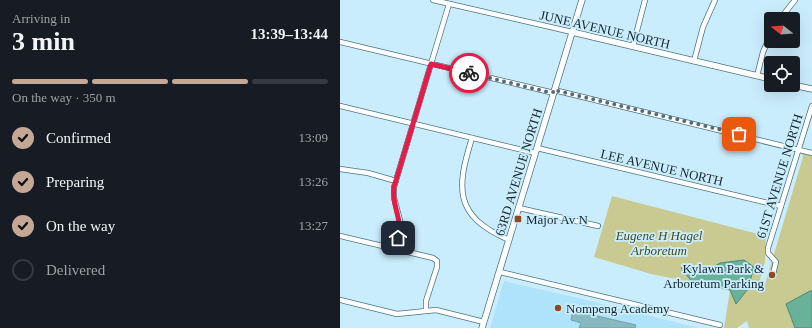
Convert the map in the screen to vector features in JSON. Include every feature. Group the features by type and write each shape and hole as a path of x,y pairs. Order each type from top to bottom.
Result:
{"street":[{"name":"JUNE AVENUE NORTH","path":"433,0 764,78"},
{"name":"63RD AVENUE NORTH","path":"483,325 582,0"},
{"path":"633,46 645,0"},
{"path":"694,61 703,27 715,0"},
{"path":"786,12 795,0"},
{"path":"396,249 401,224 394,198 396,182 449,4"},
{"path":"340,42 554,91 812,153"},
{"path":"757,76 765,48"},
{"path":"800,86 812,89"},
{"name":"LEE AVENUE NORTH","path":"340,106 472,138 781,206"},
{"name":"61ST AVENUE NORTH","path":"773,274 776,262 768,253 768,248 812,106"},
{"path":"472,138 462,174 461,184 466,204 471,213 485,228 510,240"},
{"path":"340,169 368,173 396,182"},
{"path":"519,208 598,226"},
{"path":"340,236 433,258 437,261 437,266 426,301 426,311"},
{"path":"500,272 720,326"},
{"path":"340,300 398,314 444,311 483,325"}],"shaded area":[{"path":"744,260 754,267 748,289 736,304 730,290 693,283 681,268 706,271 720,263"},
{"name":"Nompeng Academy","path":"504,281 587,300 699,328 490,328"},
{"path":"812,291 812,328 795,328 786,304"}],"green space":[{"name":"Eugene H Hagel Arboretum","path":"806,149 812,150 812,328 749,328 747,321 737,328 724,328 730,290 651,274 594,257 612,196 766,236 765,262 759,283 765,284 803,157 802,154"}],"building":[{"name":"Nompeng Academy","path":"573,311 636,325 635,328 579,328 581,323 571,320"}],"way so far":[{"path":"469,73 548,92 554,92 554,90 739,134"}],"place":[{"name":"Major Av N","path":"518,219"},
{"name":"Kylawn Park & Arboretum Parking","path":"772,275"},
{"name":"Nompeng Academy","path":"558,308"}],"route":[{"path":"398,238 401,224 395,204 394,187 431,64 469,73"}]}
